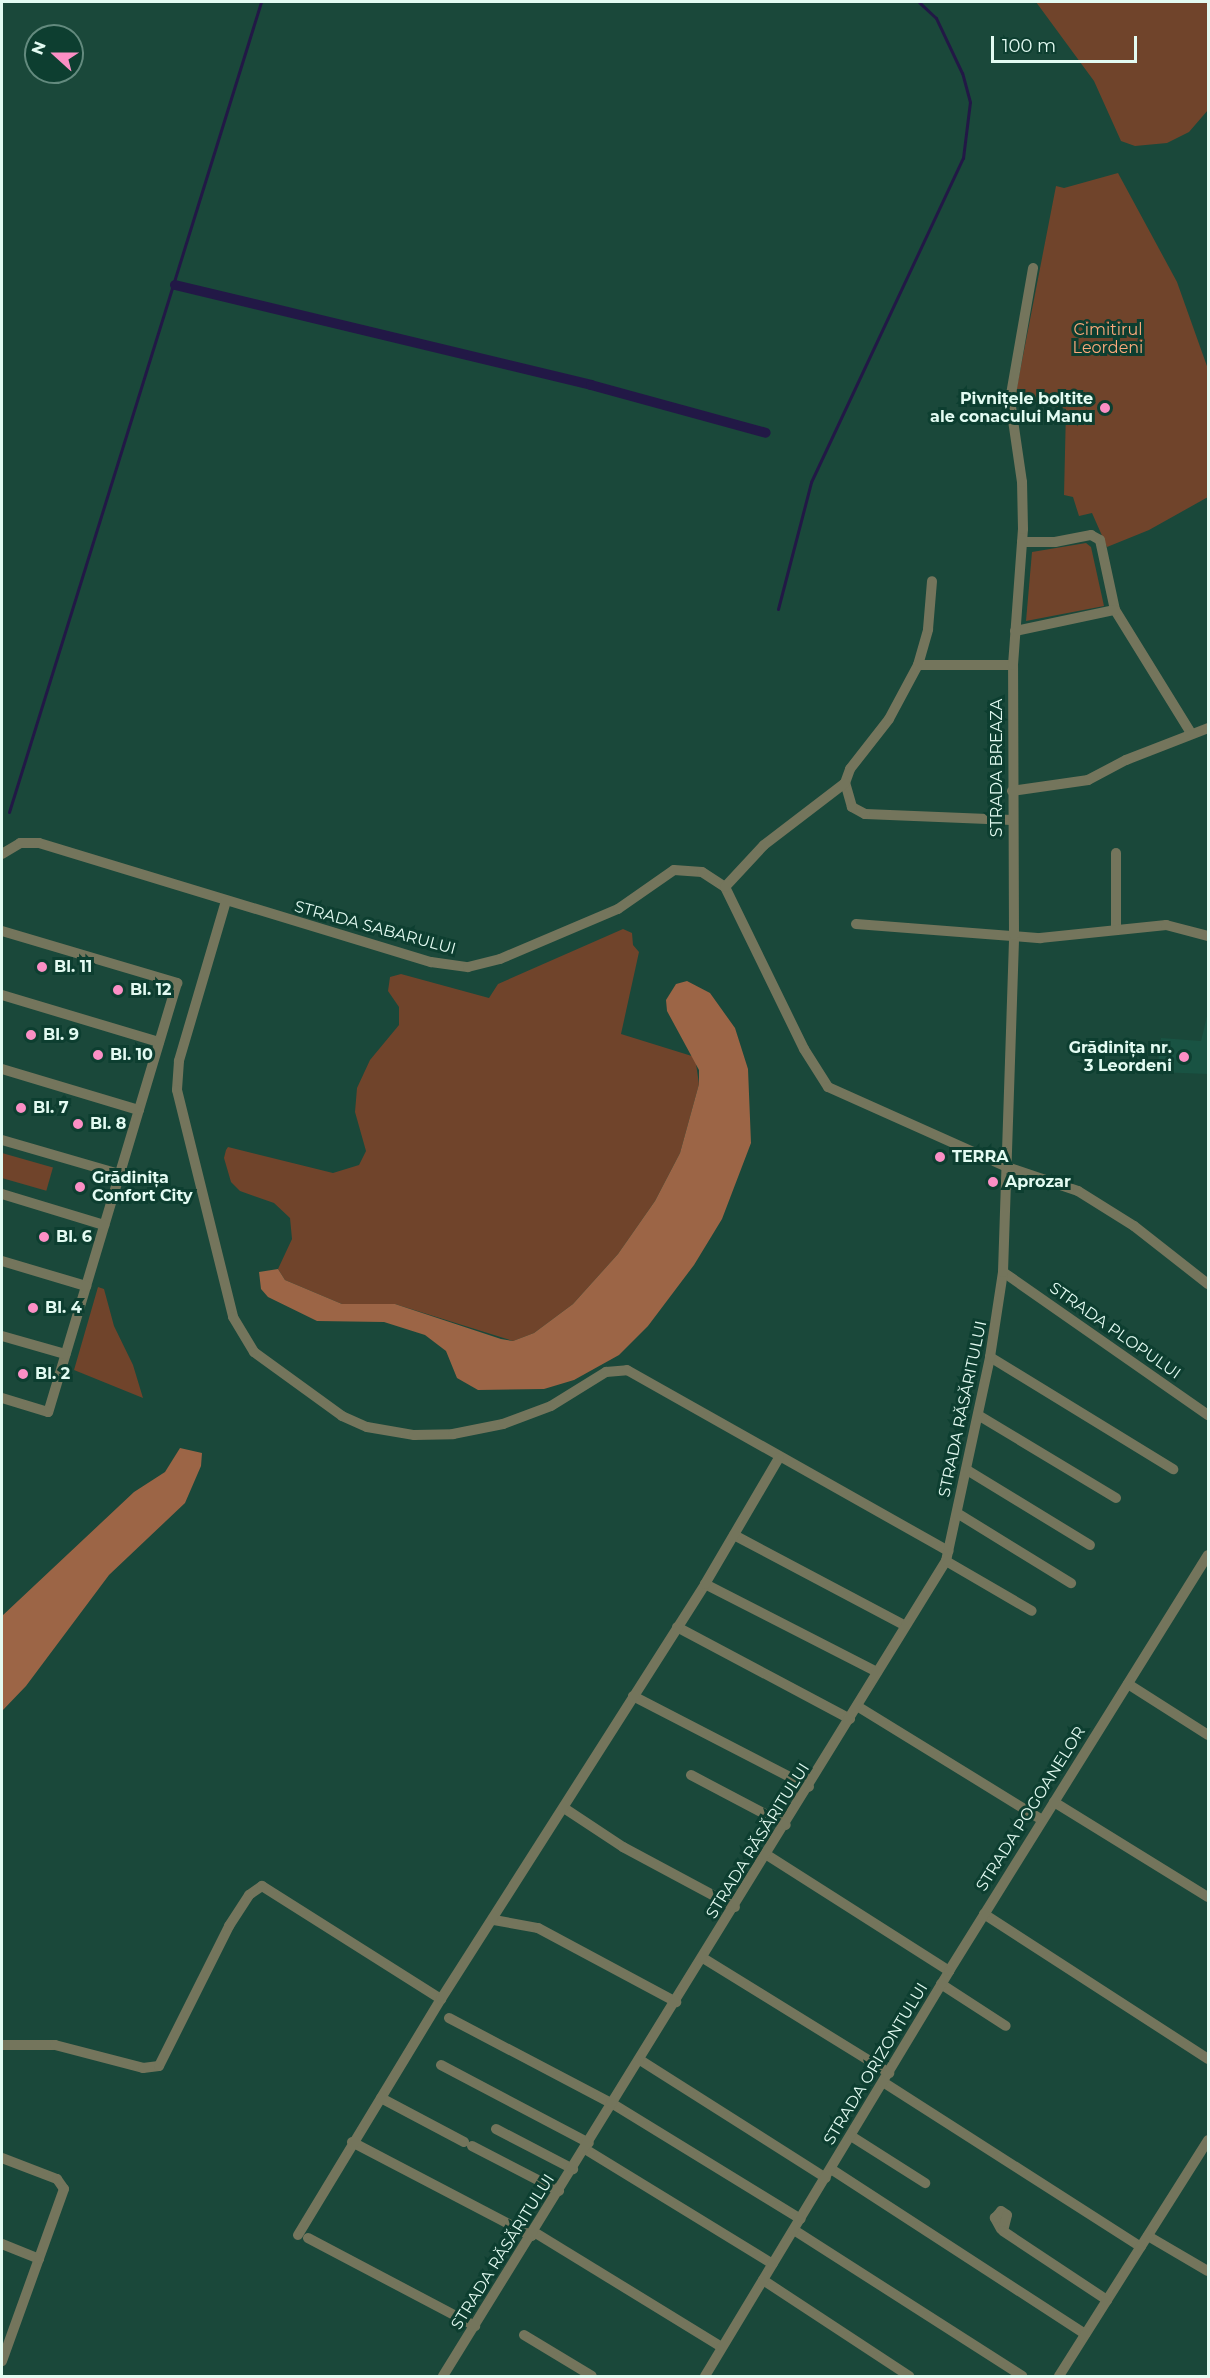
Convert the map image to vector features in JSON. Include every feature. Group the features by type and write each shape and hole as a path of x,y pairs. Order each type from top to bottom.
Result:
{"street":[{"name":"STRADA BREAZA","path":"1003,1272 1014,935 1013,665 1022,542 1022,482 1010,400 1033,268"},
{"path":"1022,542 1097,537 1115,610 1191,733"},
{"path":"932,581 928,628 918,665 889,719 850,769 845,783 848,801 865,814 1012,820"},
{"path":"1015,631 1115,610"},
{"path":"918,665 1013,665"},
{"path":"1012,791 1089,780 1191,733 1209,728"},
{"path":"845,783 764,845 725,887 798,1039 828,1087 1007,1167 1055,1181 1091,1198 1209,1284"},
{"name":"STRADA SABARULUI","path":"2,854 20,843 39,843 431,962 468,967 500,959 618,909 674,870 702,872 725,887"},
{"path":"1116,853 1116,929"},
{"path":"226,901 179,1061 177,1090 232,1317 254,1352 342,1416 367,1427 414,1435 453,1434 503,1424 551,1406 606,1372 627,1370 947,1556 1032,1611"},
{"path":"856,924 1047,938 1166,925 1209,936"},
{"path":"2,931 177,983 48,1412 2,1398"},
{"path":"2,995 159,1042"},
{"path":"2,1069 139,1110"},
{"path":"2,1140 119,1174"},
{"path":"2,1194 104,1225"},
{"path":"2,1261 86,1286"},
{"name":"STRADA RĂSĂRITULUI","path":"443,2376 786,1825 947,1556 990,1357 1003,1272"},
{"name":"STRADA PLOPULUI","path":"1003,1272 1209,1414"},
{"path":"2,1336 65,1354"},
{"path":"990,1357 1173,1469"},
{"path":"978,1415 1116,1498"},
{"path":"475,2325 303,2236 352,2142 705,1584 779,1458"},
{"path":"967,1470 1090,1545"},
{"path":"957,1513 1071,1582"},
{"path":"734,1534 904,1625"},
{"name":"STRADA POGOANELOR","path":"1209,1555 984,1914 1209,2059"},
{"path":"1198,1571 1209,1577"},
{"path":"705,1584 877,1672"},
{"path":"677,1627 850,1719"},
{"path":"1128,1684 1209,1735"},
{"path":"633,1696 809,1787"},
{"path":"857,1706 1042,1820"},
{"path":"691,1775 786,1825"},
{"path":"1054,1802 1209,1897"},
{"path":"564,1808 623,1847 735,1907"},
{"path":"767,1855 949,1971"},
{"path":"2,2045 55,2045 143,2068 159,2066 235,1916 254,1889 262,1886 441,1999"},
{"name":"STRADA ORIZONTULUI","path":"705,2376 984,1914"},
{"path":"494,1920 538,1928 676,2002"},
{"path":"704,1958 1141,2247"},
{"path":"941,1984 1006,2026"},
{"path":"449,2018 613,2104 801,2219"},
{"path":"640,2060 829,2174 1085,2334"},
{"path":"441,2065 587,2146 773,2264"},
{"path":"381,2098 559,2192"},
{"path":"496,2129 573,2169"},
{"path":"851,2136 925,2183"},
{"path":"1059,2376 1209,2140"},
{"path":"352,2142 533,2234 722,2347"},
{"path":"2,2158 57,2179 63,2186 64,2194 2,2361"},
{"path":"1001,2229 1107,2300"},
{"path":"794,2230 1022,2376"},
{"path":"1148,2236 1209,2271"},
{"path":"2,2244 39,2259"},
{"path":"763,2280 909,2376"},
{"path":"2,2326 13,2331"},
{"path":"524,2335 592,2376"}],"shaded area":[{"path":"687,981 710,993 735,1028 748,1069 751,1143 722,1219 694,1265 648,1326 619,1355 574,1380 544,1389 478,1390 457,1378 446,1351 425,1335 384,1322 317,1321 268,1297 261,1289 259,1272 278,1269 285,1280 342,1304 395,1304 513,1341 534,1333 573,1304 618,1254 655,1201 680,1153 699,1084 699,1070 667,1011 666,1000 676,984"},
{"name":"Grădinița nr. 3 Leordeni","path":"1208,1012 1208,1074 1157,1072 1161,1038 1201,1041"},
{"path":"180,1448 202,1453 201,1466 185,1503 109,1575 26,1686 2,1711 2,1616 134,1492 165,1472"}],"green space":[{"path":"1036,2 1208,2 1208,110 1189,132 1167,143 1135,146 1121,141 1094,81"},
{"name":"Cimitirul Leordeni","path":"1118,173 1177,282 1208,369 1208,497 1149,530 1107,547 1092,513 1079,516 1073,497 1064,495 1066,409 1015,397 1056,186 1064,188"},
{"path":"1086,543 1091,547 1104,606 1026,621 1032,552"},
{"path":"623,929 632,933 633,945 639,952 621,1034 695,1057 699,1084 680,1153 655,1201 618,1254 573,1304 534,1333 513,1341 395,1304 342,1304 285,1280 278,1269 292,1239 290,1218 274,1203 240,1191 231,1182 224,1158 226,1150 228,1147 333,1173 359,1165 366,1151 355,1112 357,1088 370,1060 399,1025 399,1007 388,991 390,977 401,974 489,998 498,984"},
{"path":"2,1153 53,1168 46,1191 2,1178"},
{"path":"98,1287 104,1289 114,1326 133,1365 143,1398 74,1370"}],"waterway":[{"path":"9,812 261,2"},
{"path":"778,609 811,482 963,158 970,102 962,73 936,18 919,2"},
{"path":"175,285 591,385 766,433"}],"place":[{"name":"Pivnițele boltite ale conacului Manu","path":"1105,408"},
{"name":"Bl. 11","path":"42,967"},
{"name":"Bl. 12","path":"118,990"},
{"name":"Bl. 9","path":"31,1035"},
{"name":"Bl. 10","path":"98,1055"},
{"name":"Grădinița nr. 3 Leordeni","path":"1184,1057"},
{"name":"Bl. 7","path":"21,1108"},
{"name":"Bl. 8","path":"78,1124"},
{"name":"TERRA","path":"940,1157"},
{"name":"Aprozar","path":"993,1182"},
{"name":"Grădinița Confort City","path":"80,1187"},
{"name":"Bl. 6","path":"44,1237"},
{"name":"Bl. 4","path":"33,1308"},
{"name":"Bl. 2","path":"23,1374"}]}
